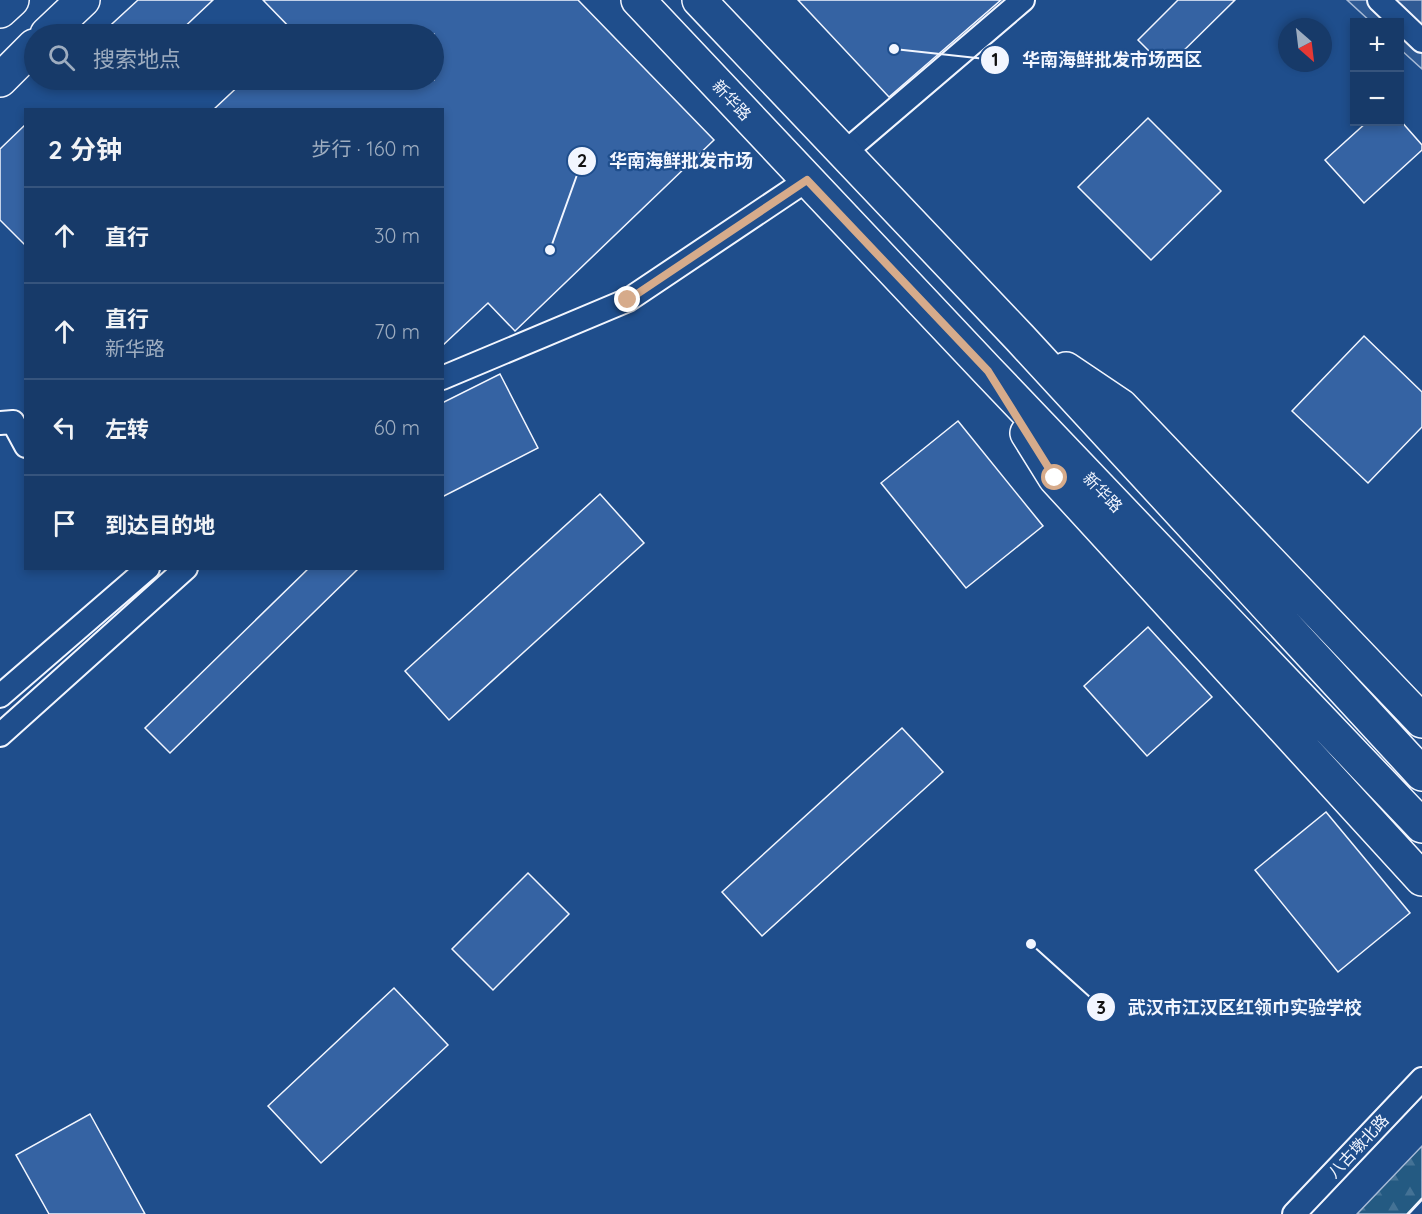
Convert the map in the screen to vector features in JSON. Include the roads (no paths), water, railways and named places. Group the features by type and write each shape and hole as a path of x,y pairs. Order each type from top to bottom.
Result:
{"main road":[{"path":"0,11 12,0"},
{"path":"58,24 83,0"},
{"name":"新华路","path":"638,0 1422,826"},
{"path":"699,0 1020,338 1422,774"},
{"path":"0,80 24,56"},
{"path":"1020,338 1121,406 1422,722"},
{"path":"988,371 1055,478 1422,879"}],"street":[{"path":"844,153 1023,0"},
{"path":"1379,0 1422,41"},
{"path":"444,377 628,300 807,180"},
{"path":"0,423 13,422 24,442"},
{"path":"0,696 146,570"},
{"path":"0,735 184,570"},
{"name":"八古墩北路","path":"1294,1214 1422,1079"}],"place":[{"name":"华南海鲜批发市场西区","path":"894,49"},
{"name":"华南海鲜批发市场","path":"550,250"},
{"name":"武汉市江汉区红领巾实验学校","path":"1031,944"}]}
